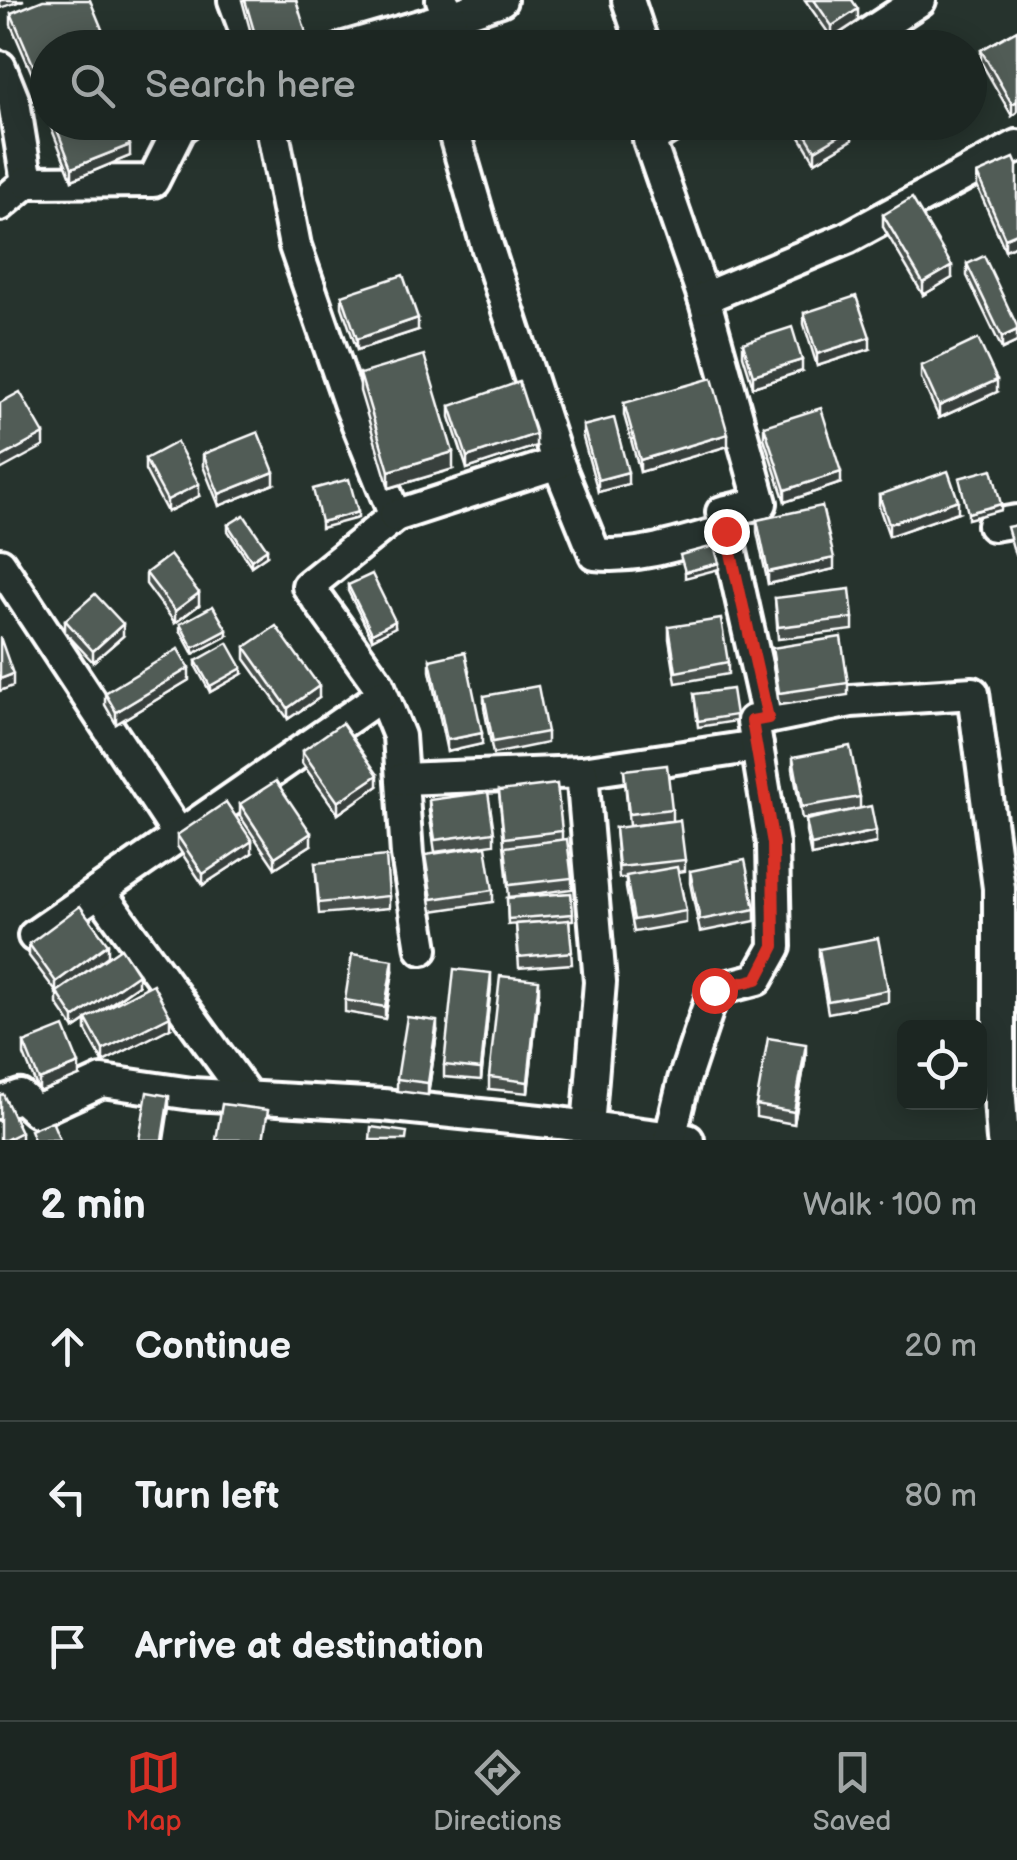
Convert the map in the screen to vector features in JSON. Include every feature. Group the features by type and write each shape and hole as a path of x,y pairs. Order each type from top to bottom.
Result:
{"street":[{"path":"234,0 245,30"},
{"path":"408,30 501,0"},
{"path":"628,0 638,30"},
{"path":"874,30 920,0"},
{"path":"0,67 14,102 27,182"},
{"path":"0,205 27,182 153,182 173,140"},
{"path":"274,140 295,246 350,406 395,516"},
{"path":"456,140 558,463 595,554 644,553 726,531"},
{"path":"0,1103 20,1096 36,1111 102,1082 192,1094 383,1105 501,1128 588,1127 679,1139 684,1080 714,990 757,979 774,946 773,844 762,732 722,512 761,502 704,298 649,140"},
{"path":"704,298 847,238 1017,146"},
{"path":"422,949 406,855 400,736 378,684 308,586 395,516 558,463"},
{"path":"0,564 179,836"},
{"path":"402,779 582,772 762,732 850,702 973,693 999,888 1008,1082 1003,1140"},
{"path":"34,936 382,694"},
{"path":"582,772 600,982 588,1127"},
{"path":"99,890 248,1097"}],"building":[{"path":"43,0 90,0 102,30 30,30 30,57 11,13"},
{"path":"245,0 296,0 305,30 254,30"},
{"path":"814,0 852,0 858,9 832,26"},
{"path":"1017,30 1017,101 1012,104 987,60 987,47"},
{"path":"61,140 128,140 130,145 72,168"},
{"path":"809,140 832,140 815,150"},
{"path":"1014,158 1017,233 1005,238 977,174"},
{"path":"912,198 952,266 923,283 883,215"},
{"path":"984,256 1017,326 1017,330 1002,337 967,264"},
{"path":"403,275 418,318 357,339 342,295"},
{"path":"856,296 870,337 817,354 804,313"},
{"path":"792,327 802,360 753,375 743,343"},
{"path":"978,339 997,380 939,406 921,366"},
{"path":"424,355 453,452 389,471 360,374"},
{"path":"712,378 728,434 640,460 624,403"},
{"path":"519,382 536,434 467,457 450,406"},
{"path":"20,392 44,434 0,458 0,403"},
{"path":"821,408 841,472 785,490 764,426"},
{"path":"614,418 628,472 598,480 583,426"},
{"path":"258,432 274,472 219,494 203,454"},
{"path":"177,442 199,484 167,500 145,459"},
{"path":"992,469 1001,504 968,513 959,478"},
{"path":"948,471 958,500 889,524 879,495"},
{"path":"349,479 358,512 321,522 313,489"},
{"path":"822,506 834,558 768,572 757,520"},
{"path":"244,515 267,549 251,560 228,525"},
{"path":"1017,525 1017,554 1015,555 1007,527"},
{"path":"714,546 719,563 685,572 680,555"},
{"path":"170,555 199,593 175,611 146,573"},
{"path":"372,574 395,621 372,633 348,585"},
{"path":"850,589 853,618 778,627 775,598"},
{"path":"95,594 123,624 93,651 65,620"},
{"path":"213,606 227,630 193,648 180,624"},
{"path":"721,619 728,662 676,672 669,627"},
{"path":"276,626 319,686 288,708 245,647"},
{"path":"0,637 13,674 0,679"},
{"path":"841,637 848,683 779,693 772,648"},
{"path":"228,643 242,668 210,686 196,661"},
{"path":"178,649 189,668 116,712 105,693"},
{"path":"465,652 482,733 447,740 430,660"},
{"path":"538,686 547,732 493,742 484,696"},
{"path":"732,689 736,715 698,721 694,694"},
{"path":"342,723 378,775 338,802 302,751"},
{"path":"850,746 860,797 802,807 793,757"},
{"path":"667,765 672,809 629,814 624,770"},
{"path":"276,781 311,833 275,857 240,804"},
{"path":"557,784 562,831 504,838 499,791"},
{"path":"488,792 494,832 435,840 429,800"},
{"path":"226,802 252,841 203,874 177,835"},
{"path":"871,806 876,831 811,845 806,820"},
{"path":"680,820 685,860 619,867 615,828"},
{"path":"567,839 572,878 509,885 505,847"},
{"path":"486,846 493,890 432,899 425,855"},
{"path":"386,856 389,896 319,903 315,863"},
{"path":"745,860 755,909 700,920 690,871"},
{"path":"677,867 686,911 634,920 626,876"},
{"path":"571,893 573,914 508,919 507,898"},
{"path":"80,906 108,944 56,982 29,944"},
{"path":"569,920 572,952 519,957 516,924"},
{"path":"878,938 888,990 828,1001 819,949"},
{"path":"121,948 138,974 74,1018 57,992"},
{"path":"352,954 393,960 385,1007 345,1000"},
{"path":"454,969 491,973 481,1069 444,1065"},
{"path":"500,976 539,980 528,1082 489,1077"},
{"path":"153,984 170,1016 103,1050 86,1019"},
{"path":"407,1017 437,1021 428,1083 397,1079"},
{"path":"64,1027 79,1064 39,1080 24,1043"},
{"path":"768,1038 806,1044 794,1112 756,1105"},
{"path":"147,1092 169,1096 162,1140 139,1140"},
{"path":"3,1094 21,1132 0,1140 0,1095"},
{"path":"222,1104 268,1110 263,1140 216,1140"},
{"path":"52,1121 60,1140 34,1140 30,1130"},
{"path":"371,1127 407,1132 406,1140 370,1140"}],"route":[{"path":"714,990 757,979 774,946 773,844 752,721 768,718 726,531"}]}
